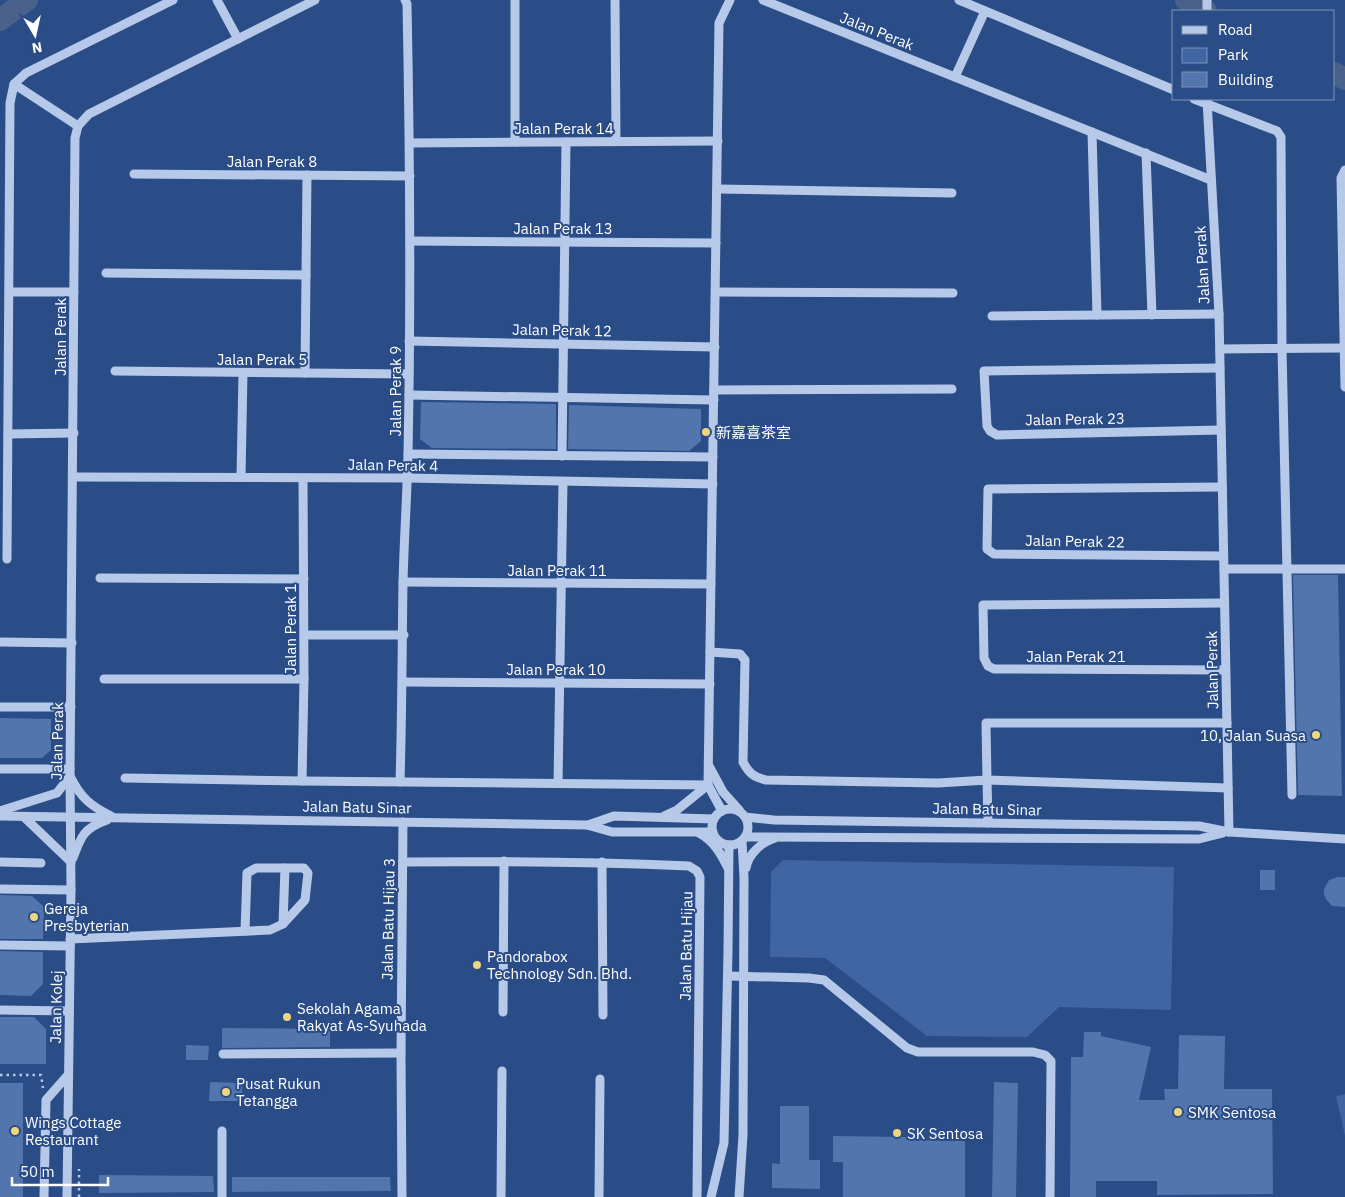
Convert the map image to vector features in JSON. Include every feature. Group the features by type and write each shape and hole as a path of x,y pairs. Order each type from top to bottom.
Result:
{"street":[{"path":"8,559 10,103 14,84 26,73 172,0"},
{"path":"218,0 238,39"},
{"path":"14,84 78,126 89,114 315,0"},
{"name":"Jalan Perak 9","path":"400,782 404,635 403,582 408,478 410,241 408,4 405,0"},
{"path":"515,0 515,142"},
{"path":"615,0 616,141"},
{"path":"722,811 708,785 708,766 716,292 718,23 730,0"},
{"name":"Jalan Perak","path":"763,0 1211,180 1220,349 1229,832"},
{"path":"959,0 1172,89"},
{"path":"955,77 985,11"},
{"path":"1211,180 1207,101 1277,131 1280,137 1282,349 1292,795"},
{"name":"Jalan Perak","path":"71,817 75,138 78,126"},
{"path":"1092,132 1097,315"},
{"name":"Jalan Perak 14","path":"410,143 718,140"},
{"path":"562,456 566,142"},
{"path":"1146,153 1152,315"},
{"path":"1345,170 1342,178 1345,387"},
{"name":"Jalan Perak 8","path":"134,174 410,176"},
{"path":"305,373 307,176"},
{"path":"717,189 952,193"},
{"name":"Jalan Perak 13","path":"410,241 716,243"},
{"path":"106,272 306,275"},
{"path":"10,292 74,292"},
{"path":"716,292 953,293"},
{"path":"992,316 1219,314"},
{"name":"Jalan Perak 12","path":"409,341 715,347"},
{"path":"1220,349 1343,348"},
{"name":"Jalan Perak 23","path":"1220,368 984,372 987,426 990,432 997,435 1221,430"},
{"name":"Jalan Perak 5","path":"115,371 409,374"},
{"path":"241,477 243,373"},
{"path":"714,390 952,389"},
{"path":"409,395 714,400"},
{"path":"8,434 74,433"},
{"name":"Jalan Perak 4","path":"408,454 713,458"},
{"name":"Jalan Perak 4","path":"73,477 408,478 713,484"},
{"name":"Jalan Perak 1","path":"302,781 304,679 303,478"},
{"path":"558,783 564,482"},
{"name":"Jalan Perak 22","path":"1222,487 988,489 987,549 994,554 1223,556"},
{"path":"1224,569 1345,569"},
{"path":"100,578 304,579"},
{"name":"Jalan Perak 11","path":"403,582 711,584"},
{"name":"Jalan Perak 21","path":"1224,604 983,605 984,658 988,666 994,669 1225,670"},
{"path":"304,635 404,635"},
{"path":"0,642 72,643"},
{"path":"710,652 740,654 745,660 744,762 749,773 756,778 766,780 938,783 987,780 1228,788"},
{"path":"104,679 304,679"},
{"name":"Jalan Perak 10","path":"403,682 710,684"},
{"path":"0,706 71,707"},
{"path":"988,823 986,723 1227,723"},
{"path":"708,766 724,792 744,815 748,826 744,839 743,1135 739,1197"},
{"path":"0,769 70,772"},
{"path":"0,811 57,793 70,772"},
{"path":"70,772 77,789 86,800 95,808 114,817"},
{"name":"Jalan Batu Sinar","path":"125,778 708,785"},
{"path":"660,818 677,810 708,785"},
{"path":"744,815 732,809 722,811 714,819 713,823 713,832 717,839 729,845 744,839"},
{"name":"Jalan Batu Sinar","path":"744,815 774,820 1199,826 1229,832 1345,839"},
{"name":"Jalan Batu Sinar","path":"0,816 587,825 612,832 713,832"},
{"path":"587,825 614,816 714,819"},
{"path":"24,817 71,862 81,837 86,830 114,817"},
{"name":"Jalan Kolej","path":"67,1197 71,817"},
{"name":"Jalan Batu Hijau 3","path":"402,1197 400,1053 403,822"},
{"path":"696,832 713,843 729,871"},
{"name":"Jalan Batu Sinar","path":"744,839 780,836 1199,838 1229,832"},
{"path":"744,878 746,863 754,852 769,840 780,836"},
{"path":"711,1197 724,1143 729,845"},
{"path":"503,1012 504,861"},
{"path":"0,862 41,863"},
{"name":"Jalan Batu Hijau","path":"403,862 602,862 688,866 698,871 700,877 697,1197"},
{"path":"602,862 603,1015"},
{"path":"0,945 270,930 283,924 305,900 308,874 304,868 256,868 247,873 245,931"},
{"path":"283,924 285,868"},
{"path":"0,889 71,890"},
{"path":"728,976 824,980 900,1043 918,1052 1033,1052 1045,1055 1051,1061 1050,1197"},
{"path":"0,1010 69,1011"},
{"path":"223,1054 400,1053"},
{"path":"500,1197 502,1071"},
{"path":"44,1197 46,1100 68,1075"},
{"path":"599,1197 600,1079"},
{"path":"222,1131 222,1197"}],"path":[{"path":"0,1075 41,1076 46,1100"}],"green space":[{"path":"783,860 1174,867 1171,1010 1059,1007 1027,1037 927,1036 825,958 770,957 771,872"},
{"path":"1345,1094 1345,1136 1336,1096"}],"building":[{"path":"421,402 556,404 556,449 432,448 420,439"},
{"path":"569,405 701,409 701,441 689,451 568,449"},
{"path":"1293,575 1338,575 1342,796 1298,795"},
{"path":"0,718 51,719 51,750 42,758 0,758"},
{"path":"1260,870 1275,870 1275,890 1260,890"},
{"path":"1345,877 1345,907 1332,906 1324,894 1324,889 1329,880"},
{"path":"0,895 32,896 44,907 43,939 0,939"},
{"path":"0,951 43,952 43,984 31,996 0,995"},
{"path":"0,1017 34,1017 46,1029 46,1064 0,1064"},
{"path":"222,1028 330,1029 330,1047 222,1048"},
{"name":"SMK Sentosa","path":"1084,1032 1101,1032 1101,1036 1151,1047 1139,1100 1165,1100 1164,1089 1178,1089 1179,1035 1225,1036 1224,1089 1272,1089 1273,1194 1157,1195 1157,1181 1096,1181 1096,1197 1070,1197 1071,1057 1083,1057"},
{"path":"186,1045 209,1046 208,1060 186,1060"},
{"name":"Pusat Rukun Tetangga","path":"210,1082 242,1083 242,1101 209,1101"},
{"path":"994,1082 1018,1083 1016,1197 992,1197"},
{"path":"0,1083 23,1083 23,1197 0,1197"},
{"path":"780,1106 809,1106 809,1160 820,1160 820,1189 772,1188 772,1163 780,1164"},
{"path":"833,1136 906,1137 906,1140 965,1141 965,1197 843,1197 843,1162 833,1162"},
{"path":"99,1175 213,1176 214,1192 99,1193"},
{"path":"232,1177 390,1177 391,1191 232,1192"}],"waterway":[{"path":"0,20 27,0"},
{"path":"1186,0 1204,10"},
{"path":"1335,74 1345,79"}],"place":[{"name":"新嘉喜茶室","path":"706,432"},
{"name":"10, Jalan Suasa","path":"1316,735"},
{"name":"Gereja Presbyterian","path":"34,917"},
{"name":"Pandorabox Technology Sdn. Bhd.","path":"477,965"},
{"name":"Sekolah Agama Rakyat As-Syuhada","path":"287,1017"},
{"name":"Pusat Rukun Tetangga","path":"226,1092"},
{"name":"SMK Sentosa","path":"1178,1112"},
{"name":"Wings Cottage Restaurant","path":"15,1131"},
{"name":"SK Sentosa","path":"897,1133"}]}
